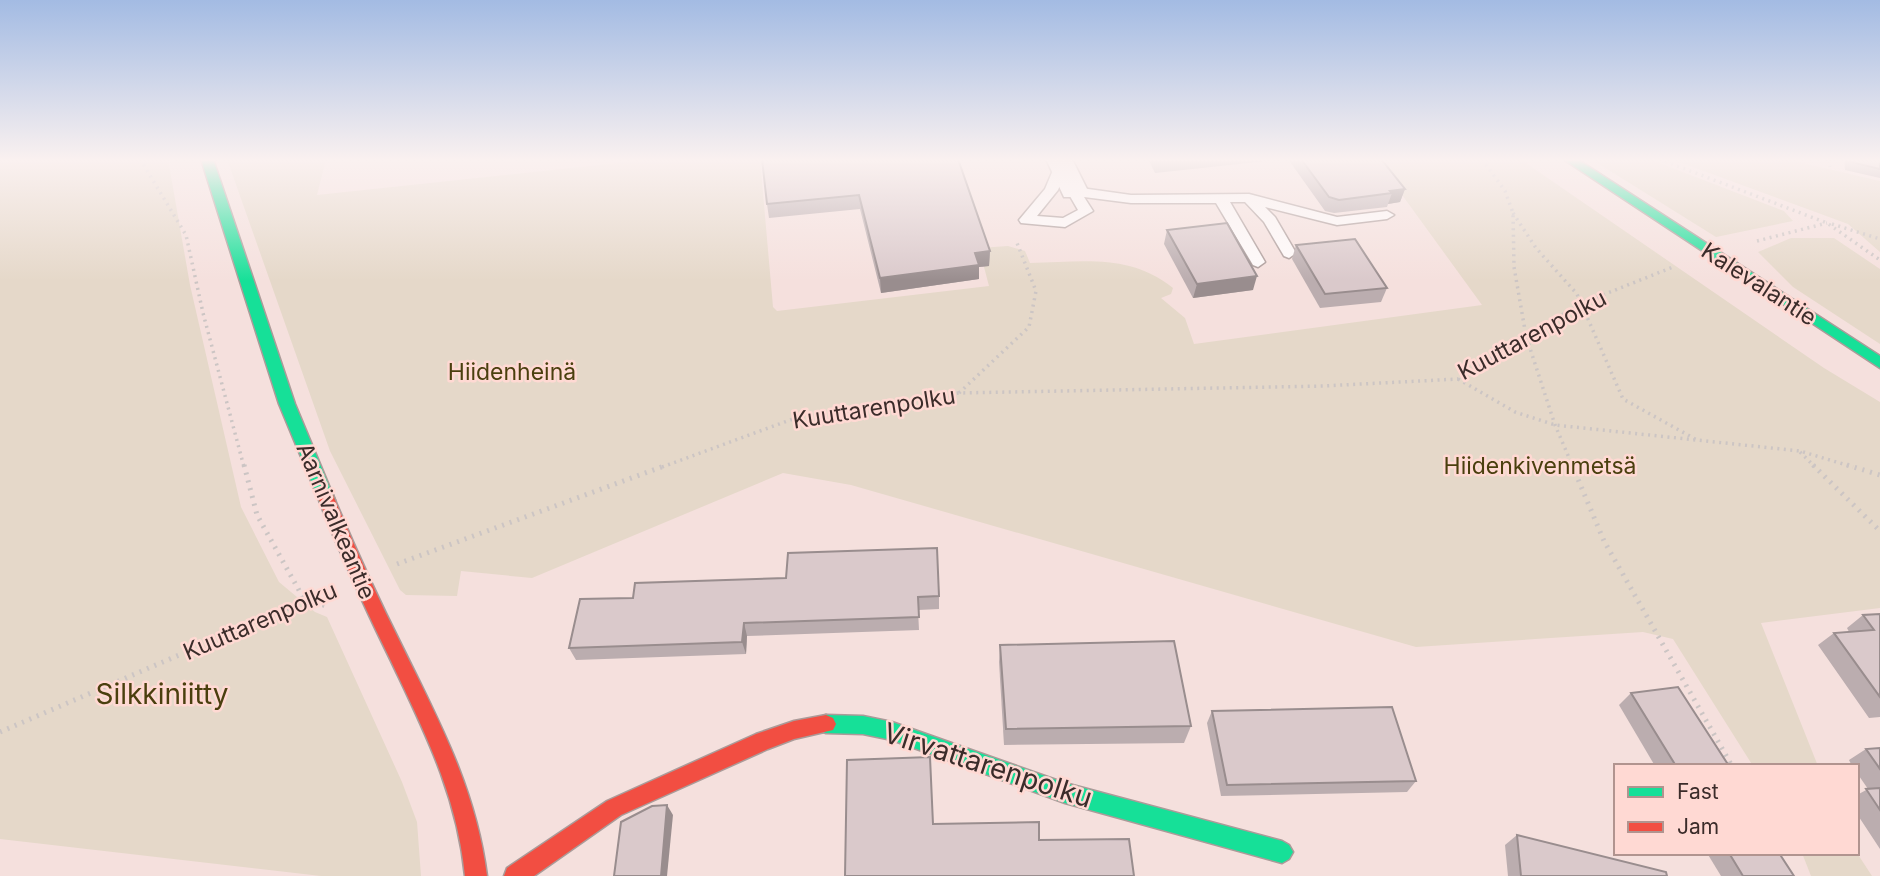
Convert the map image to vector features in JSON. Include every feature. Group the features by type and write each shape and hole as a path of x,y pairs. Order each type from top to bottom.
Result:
{"street":[{"name":"Aarnivalkeantie","path":"220,200 287,404 359,578 459,783 473,835 476,876"},
{"name":"Kalevalantie","path":"1631,200 1880,363"},
{"name":"Virvattarenpolku","path":"515,876 614,807 763,741 794,730 831,723 863,725 892,731 1065,793 1282,852"}],"lane":[{"path":"1026,220 1043,200"},
{"path":"1026,220 1065,223 1086,211 1079,200"},
{"path":"1221,200 1258,262"},
{"path":"1251,200 1270,220 1289,253"},
{"path":"1256,200 1337,221 1387,215"}],"path":[{"path":"165,200 186,235 202,313 257,515 305,601"},
{"path":"1508,200 1513,213 1536,248 1577,294 1623,399 1700,442"},
{"path":"1769,200 1880,239"},
{"path":"1513,213 1514,267 1526,336 1555,425 1604,541 1731,764"},
{"path":"958,393 1029,327 1036,291 1015,237 1026,220"},
{"path":"1755,241 1828,222"},
{"path":"1828,222 1880,260"},
{"name":"Kuuttarenpolku","path":"0,732 359,578 801,416 958,393 1323,386 1458,379 1580,304 1681,264"},
{"path":"1458,379 1515,412 1555,425 1800,451 1880,475"},
{"path":"1800,451 1880,531"}],"green space":[{"name":"Silkkiniitty","path":"0,200 175,200 190,285 241,507 279,582 315,612 327,617 402,782 417,822 421,876 321,876 0,839"},
{"path":"241,200 764,200 773,307 777,311 989,286 979,248 1008,246 1025,251 1030,263 1105,262 1123,264 1157,277 1173,288 1171,294 1161,298 1185,318 1194,344 1482,305 1406,200 1579,200 1824,368 1880,402 1880,608 1761,623 1817,764 1752,764 1673,639 1643,632 1416,647 851,485 783,473 532,578 461,571 457,596 406,595 400,590 330,451"},
{"path":"1657,200 1755,200 1784,211 1793,221 1716,237"},
{"path":"1782,200 1880,200 1880,252 1848,224"},
{"path":"1791,238 1834,238 1880,269 1880,344 1793,287 1758,252"},
{"path":"1803,855 1858,855 1872,876 1811,876"}],"building":[{"path":"767,200 809,200 767,204"},
{"path":"860,200 972,200 990,251 975,253 979,265 880,278"},
{"path":"1227,223 1257,276 1197,284 1167,230"},
{"path":"1355,239 1387,288 1325,294 1296,245"},
{"path":"937,548 939,596 918,597 919,617 744,623 742,642 569,648 580,599 633,598 635,583 786,578 788,553"},
{"path":"1880,614 1880,697 1834,633 1874,630 1863,615"},
{"path":"1174,641 1191,726 1006,729 1000,645"},
{"path":"1678,687 1728,764 1675,764 1631,693"},
{"path":"1392,707 1416,781 1227,785 1212,711"},
{"path":"1880,748 1880,769 1866,749"},
{"path":"930,757 933,824 1039,822 1039,840 1129,839 1134,876 845,876 847,760"},
{"path":"1880,788 1880,810 1866,789"},
{"path":"667,805 661,876 614,876 621,822 652,806"},
{"path":"1517,835 1666,872 1667,876 1521,876"},
{"path":"1730,855 1780,855 1794,876 1743,876"}],"traffic: fast":[{"path":"220,200 287,404 327,500"},
{"path":"1631,200 1880,363"},
{"path":"826,724 863,725 892,731 1065,793 1282,852"}],"traffic: jam":[{"path":"327,500 459,790 467,817 476,876"},
{"path":"515,876 614,808 763,741 794,730 826,724"}],"park label":[{"name":"Hiidenheinä","path":"512,372"},
{"name":"Hiidenkivenmetsä","path":"1540,466"}]}
